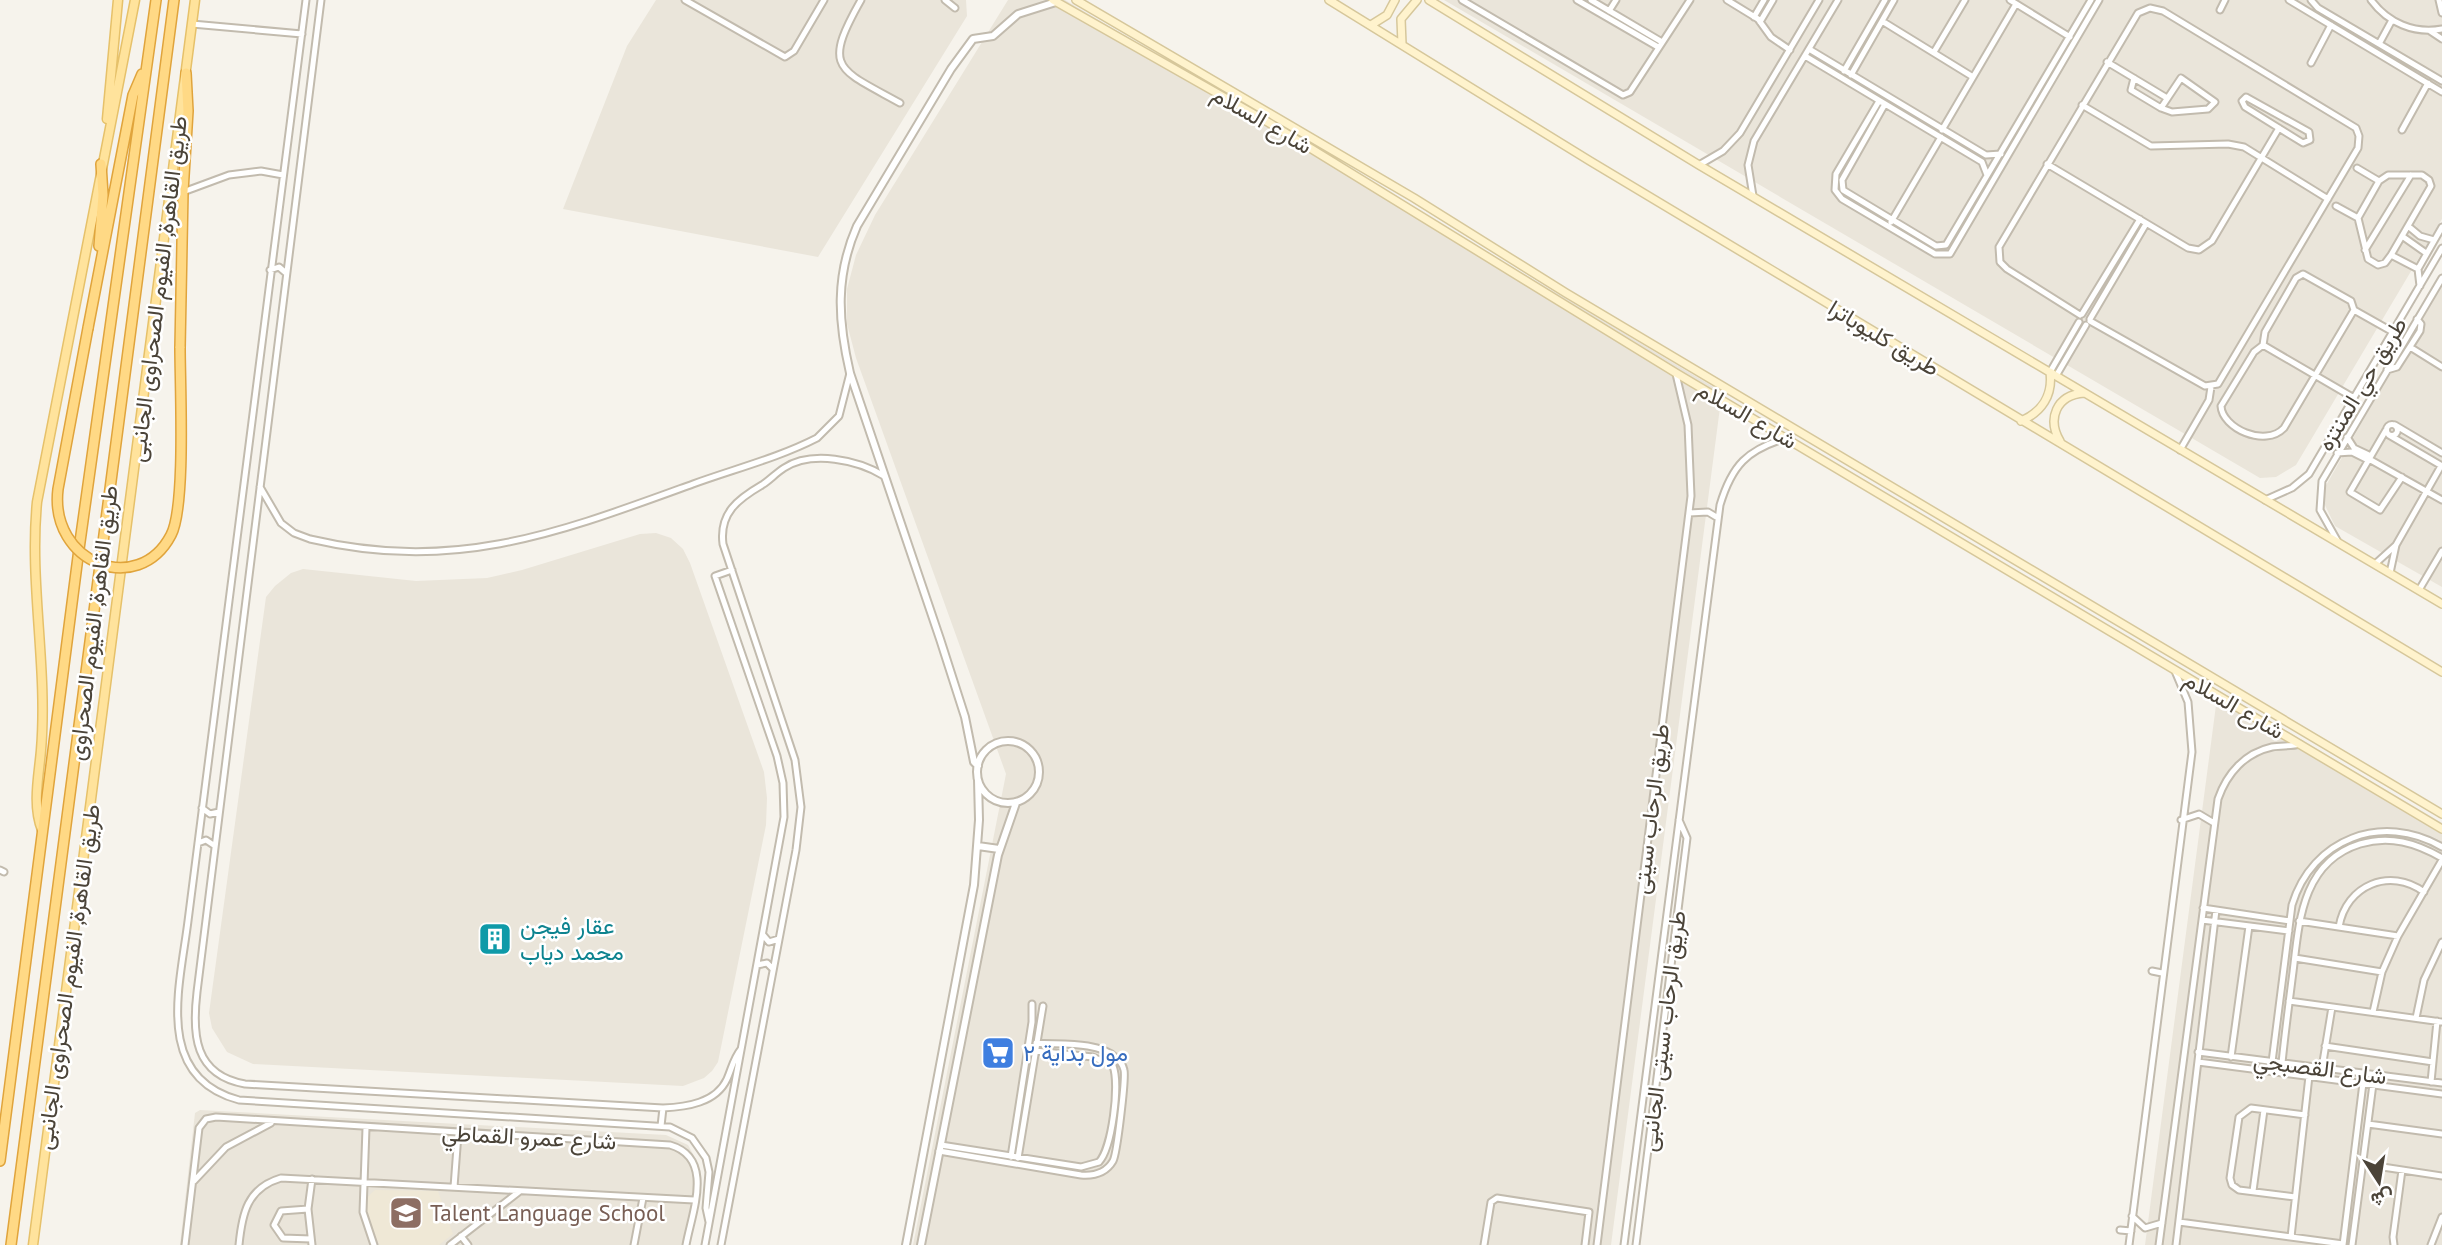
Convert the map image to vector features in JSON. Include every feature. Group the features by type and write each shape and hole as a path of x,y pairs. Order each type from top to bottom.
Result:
{"highway":[{"name":"طريق القاهرة, الفيوم الصحراوى","path":"0,1161 41,830 156,0"},
{"name":"طريق القاهرة, الفيوم الصحراوى","path":"11,1245 174,0"},
{"path":"145,70 135,90 59,482 57,513 71,545 101,564 124,566 147,559 172,534 178,502 183,192 188,121 186,73"},
{"path":"100,267 103,195 101,164"}],"main road":[{"path":"107,138 118,0"},
{"name":"طريق القاهرة, الفيوم الصحراوى الجانبى","path":"41,830 37,806 44,694 33,561 35,522 43,463 135,0"},
{"name":"طريق القاهرة, الفيوم الصحراوى الجانبى","path":"33,1245 195,0"},
{"name":"شارع السلام","path":"1076,0 1414,198 1675,373 2442,829"},
{"name":"طريق كليوباترا","path":"1329,0 1558,142 2442,672"},
{"path":"1370,25 1387,15 1395,0"},
{"path":"1402,44 1401,19 1417,0"},
{"path":"1430,0 1699,165 2442,604"},
{"name":"شارع السلام","path":"1054,1 1266,121 2442,814"},
{"path":"2021,421 2044,404 2053,374"},
{"path":"2062,444 2053,429 2053,414 2067,398 2084,393"},
{"path":"2158,662 2165,650"}],"street":[{"path":"306,0 202,808 177,1026 180,1045 188,1064 201,1081 219,1093 250,1102 661,1126 685,1133 698,1144 706,1158 709,1172 706,1208 709,1222"},
{"path":"321,0 193,1028 203,1057 225,1078 251,1085 663,1108 691,1105 716,1094 726,1082 741,1049"},
{"path":"685,0 785,57 794,51 824,0"},
{"path":"861,0 841,36 838,47 842,63 852,76 900,103"},
{"path":"945,0 955,8"},
{"path":"1462,0 1618,94 1630,92 1690,0"},
{"path":"1577,0 1660,45"},
{"path":"1591,0 1609,11 1614,18"},
{"path":"1609,11 1616,0"},
{"path":"1727,0 1754,17 1771,37 1790,50"},
{"path":"1754,17 1765,0"},
{"path":"1760,22 1773,0"},
{"path":"1699,165 1723,152 1740,133 1819,0"},
{"path":"1753,197 1748,165 1754,141 1838,0"},
{"path":"1844,71 1885,0"},
{"path":"1851,75 1894,0"},
{"path":"1934,52 1965,0"},
{"path":"2010,0 2070,37"},
{"path":"1885,104 1842,183 1846,192 1892,220 1936,246 1946,245 2091,0"},
{"path":"1879,101 1834,182 1837,193 1842,199 1942,256 1952,251 2099,0"},
{"path":"2220,10 2225,0"},
{"path":"2289,0 2442,92"},
{"path":"2311,0 2318,8 2442,81"},
{"path":"2371,0 2392,20 2410,28 2429,31 2442,29"},
{"path":"2439,0 2442,13"},
{"path":"978,766 974,762 965,717 940,639 850,373 840,329 839,300 845,261 858,226 951,69 973,39 993,36 1018,14 1054,1"},
{"path":"1888,226 2017,4"},
{"path":"2314,15 2318,8"},
{"path":"2157,9 2353,126 2358,132 2359,144 2328,199 2220,382 2211,387 2085,319 2007,270 1999,257 2001,242 2133,17 2144,10 2157,9"},
{"path":"2379,44 2392,20"},
{"path":"1882,21 1973,77"},
{"path":"192,24 302,34"},
{"path":"2311,63 2331,25"},
{"path":"2429,31 2442,39"},
{"path":"2356,40 2360,33"},
{"path":"1807,52 1986,155 2001,154"},
{"path":"1807,52 1879,101 1982,162 1987,177"},
{"path":"2107,62 2167,98"},
{"path":"2408,71 2412,64"},
{"path":"2134,78 2130,90 2161,108 2176,112 2208,109 2214,104 2212,97 2183,78 2178,80 2161,108"},
{"path":"2402,130 2428,83"},
{"path":"2250,97 2309,132 2311,139 2303,143 2279,128 2245,107 2244,99 2250,97"},
{"path":"2082,104 2151,146 2232,144 2262,157 2328,199"},
{"path":"2047,164 2188,248 2204,248 2212,241 2279,128"},
{"path":"1740,133 1754,141"},
{"path":"2357,168 2379,181"},
{"path":"183,192 229,175 261,171 283,175"},
{"path":"2388,175 2411,175 2425,176 2431,186 2391,255 2385,263 2378,265 2368,259 2358,218 2379,181 2388,175"},
{"path":"2365,250 2411,175"},
{"path":"2336,206 2358,218"},
{"path":"2053,374 2078,338 2085,319 2140,219"},
{"path":"2065,354 2072,335 2146,223"},
{"path":"2408,226 2420,236 2434,240"},
{"path":"2420,286 2418,269 2442,227"},
{"path":"2402,236 2426,253"},
{"path":"274,240 282,244 290,243"},
{"name":"طريق حي المنتزه","path":"2265,500 2292,488 2309,474 2442,248"},
{"path":"2391,255 2418,269"},
{"path":"270,270 279,267 286,272"},
{"path":"2354,310 2284,428 2276,435 2259,438 2227,421 2221,411 2222,402 2253,352 2263,345 2265,332 2300,275 2308,275 2351,301 2354,310 2393,332"},
{"name":"طريق حي المنتزه","path":"2338,542 2320,510 2322,481 2417,319 2438,291 2442,278"},
{"path":"2387,370 2396,369 2410,348 2421,328 2417,319"},
{"path":"2072,335 2078,338"},
{"path":"2263,345 2354,398"},
{"path":"2410,348 2442,367"},
{"path":"260,487 281,523 302,537 387,551 447,552 509,544 554,532 817,438 830,429 842,409 850,373"},
{"name":"طريق الرحاب سيتى","path":"1597,1245 1689,513 1690,443 1675,373"},
{"path":"2180,450 2209,400 2211,387"},
{"path":"2402,477 2384,507 2377,510 2350,492 2369,458 2388,433 2389,425 2395,425 2442,453"},
{"path":"2388,433 2441,466 2396,545 2390,573"},
{"path":"2347,437 2354,447 2369,458 2442,500"},
{"name":"طريق الرحاب سيتى","path":"1624,1245 1718,518 1726,486 1746,456 1758,447 1786,438"},
{"path":"2337,453 2352,452 2369,458"},
{"path":"779,453 784,468"},
{"path":"721,1245 799,832 799,784 789,738 722,538 729,510 737,501 784,468 819,459 838,459 867,466 884,476"},
{"path":"2309,474 2314,480 2322,481"},
{"path":"1689,513 1708,512 1718,518"},
{"path":"2375,564 2396,545"},
{"path":"2419,590 2442,551"},
{"path":"705,1245 783,829 783,783 777,756 715,576 732,570"},
{"path":"2129,1245 2193,735 2188,702 2175,671"},
{"path":"906,1245 968,924 978,846 978,780 978,766 986,751 1001,742 1018,743 1033,753 1038,761 1039,779 1030,795 1016,803 997,802 989,797 978,780"},
{"path":"2159,1245 2214,823 2221,789 2237,766 2263,750 2300,743"},
{"path":"921,1245 999,849 1016,803"},
{"path":"202,808 210,814 219,812"},
{"path":"2181,820 2199,814 2214,823"},
{"name":"طريق الرحاب سيتى الجانبى","path":"1636,1245 1688,838 1679,819"},
{"path":"2272,1062 2290,921 2295,898 2313,863 2337,843 2368,833 2394,831 2423,838 2442,847"},
{"path":"198,843 206,840 215,846"},
{"path":"2282,1063 2299,920 2314,879 2332,860 2355,846 2394,840 2420,846 2442,859 2398,936 2382,972 2374,1012"},
{"path":"978,846 999,849"},
{"path":"2339,927 2343,911 2351,897 2371,883 2403,881 2424,892"},
{"path":"2203,908 2290,921"},
{"path":"2176,1245 2216,910"},
{"path":"2202,920 2289,931"},
{"path":"2299,920 2398,936"},
{"path":"2231,1057 2249,926"},
{"path":"763,935 771,942 779,939"},
{"path":"2416,1018 2424,980 2442,942"},
{"path":"2295,958 2382,972"},
{"path":"757,965 765,963 773,969"},
{"path":"2152,971 2162,973"},
{"path":"2289,1001 2439,1021 2431,1082"},
{"path":"1014,1157 1036,1043 1032,1004"},
{"path":"1014,1157 1035,1030 1043,1006"},
{"path":"2322,1068 2332,1007"},
{"path":"940,1148 1067,1174 1098,1174 1115,1157 1124,1070 1114,1055 1095,1048 1036,1043"},
{"path":"2325,1046 2433,1062"},
{"path":"971,1154 1081,1167 1099,1162 1109,1144 1115,1072 1109,1062 1093,1056 1035,1051"},
{"name":"شارع القصبجي","path":"2198,1052 2442,1083"},
{"path":"2222,1065 2223,1056"},
{"name":"شارع القصبجي","path":"2198,1062 2442,1094"},
{"path":"2291,1237 2309,1076"},
{"path":"2400,1088 2401,1078"},
{"path":"2179,1222 2343,1245 2363,1083"},
{"path":"2352,1245 2373,1084"},
{"path":"2361,1097 2371,1098"},
{"path":"1112,1107 1120,1108"},
{"path":"661,1126 663,1108"},
{"path":"2295,1197 2239,1190 2232,1185 2231,1168 2239,1117 2251,1108 2305,1115"},
{"path":"2253,1191 2264,1110"},
{"name":"شارع عمرو القماطي","path":"185,1245 199,1128 206,1119 216,1117 273,1123 670,1145 685,1152 696,1164 698,1181 686,1245"},
{"name":"شارع عمرو القماطي","path":"194,1181 226,1147 248,1132 273,1123"},
{"path":"2368,1125 2442,1134"},
{"path":"366,1128 363,1212 371,1244"},
{"path":"454,1187 458,1134"},
{"path":"2363,1164 2442,1176"},
{"path":"2394,1245 2402,1170"},
{"path":"239,1245 244,1209 256,1191 281,1178 694,1200"},
{"path":"308,1209 281,1211 274,1225 283,1238 312,1242 308,1209 312,1179"},
{"path":"450,1245 520,1191"},
{"path":"634,1245 643,1198"},
{"path":"1484,1245 1491,1202 1497,1198 1589,1212 1585,1245"},
{"path":"2133,1216 2145,1228 2162,1223"},
{"path":"2431,1245 2442,1217"},
{"path":"2120,1230 2131,1231"},
{"path":"461,1236 468,1245"}],"shaded area":[{"path":"656,0 966,0 967,16 818,257 563,209 627,46"},
{"path":"1008,0 1065,0 1722,392 1611,1245 913,1245 1006,774 856,358 847,324 847,289 856,255 875,215"},
{"path":"1444,0 2442,0 2442,219 2296,465 2276,477 2260,478"},
{"path":"2442,281 2442,587 2335,526 2323,501 2324,489"},
{"path":"656,533 671,538 683,549 690,563 764,772 767,798 766,825 718,1062 712,1071 704,1078 683,1086 253,1064 227,1052 212,1028 209,1013 266,597 275,586 291,573 303,569 416,581 487,578 640,534"},
{"path":"2218,690 2442,823 2442,1245 2145,1245"},
{"path":"200,1110 666,1135 688,1145 699,1165 701,1177 688,1245 180,1245 195,1113"},
{"name":"Talent Language School","path":"375,1190 438,1191 453,1234 439,1245 380,1245 370,1229 366,1208 367,1197"}],"place":[{"name":"عقار فيجن محمد دياب","path":"495,939"},
{"name":"مول بداية ۲","path":"998,1053"},
{"name":"Talent Language School","path":"406,1213"}]}
